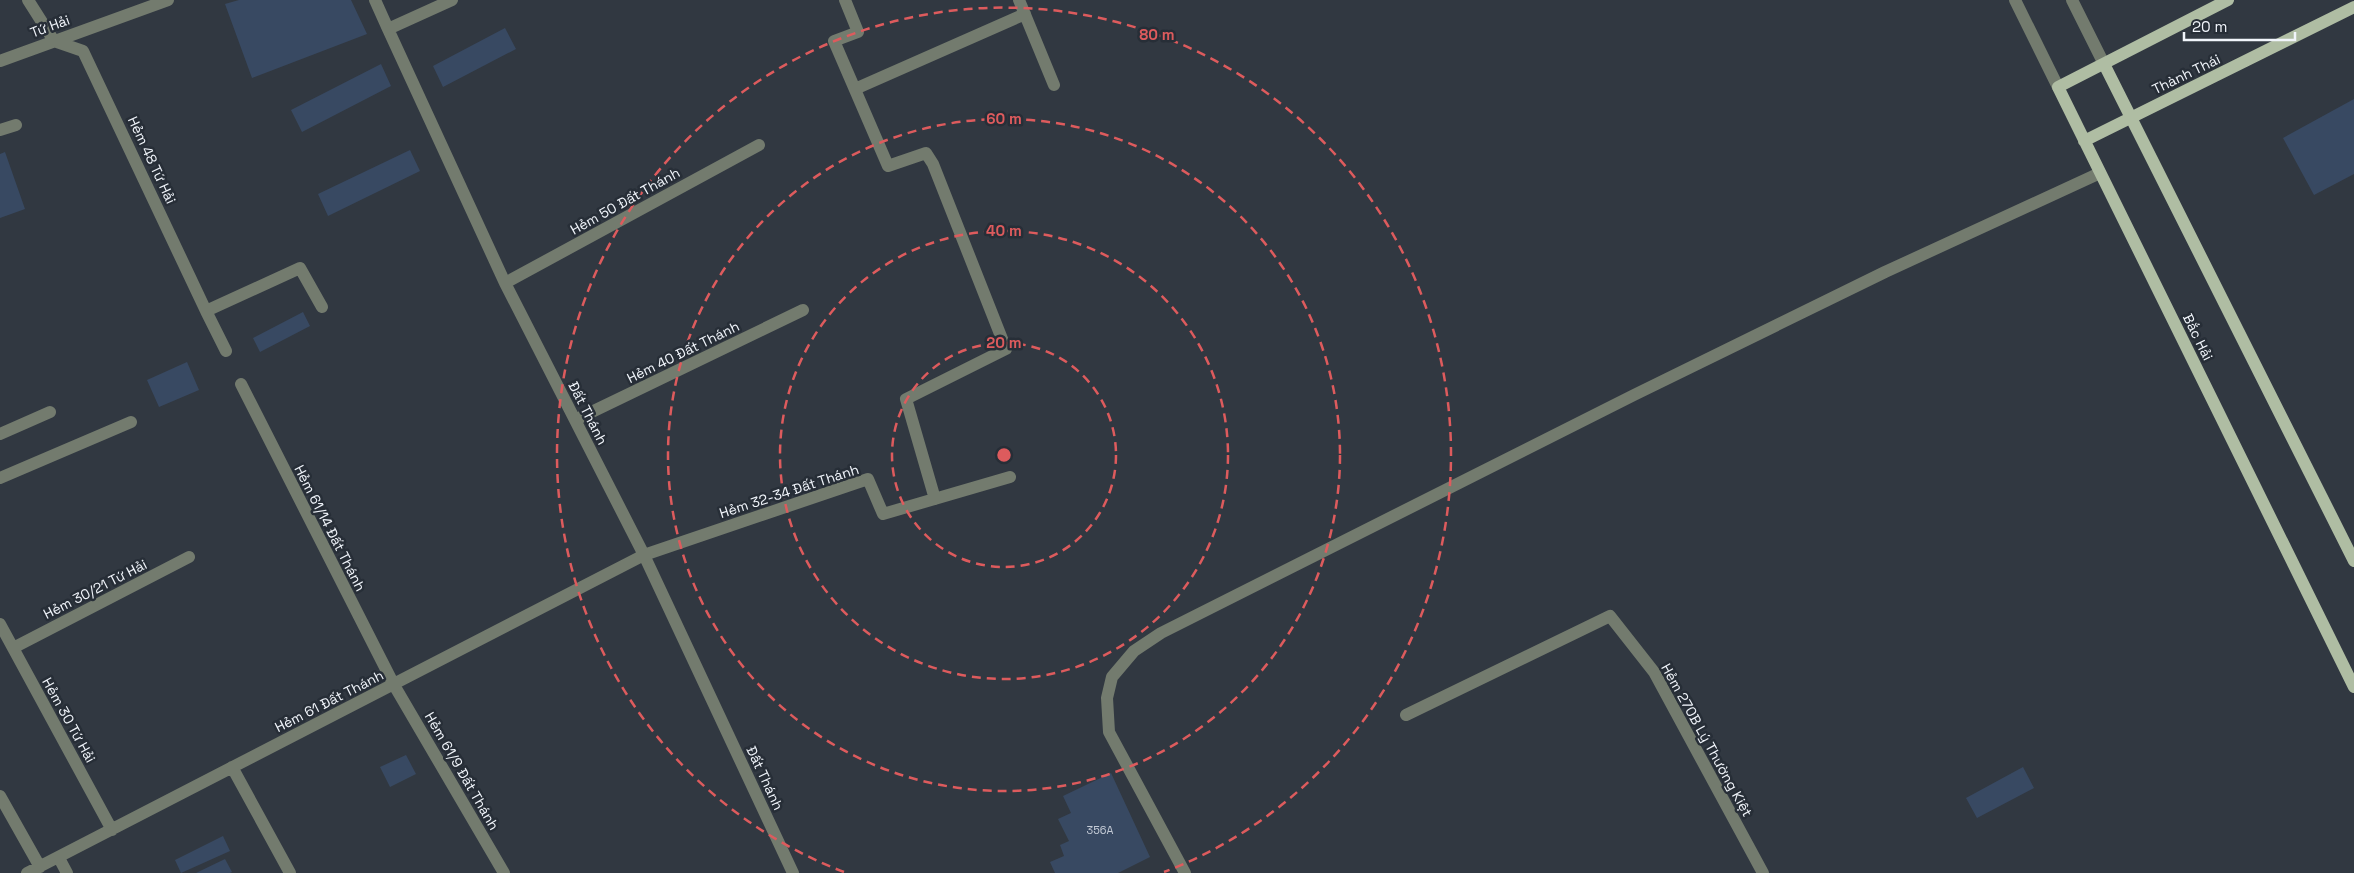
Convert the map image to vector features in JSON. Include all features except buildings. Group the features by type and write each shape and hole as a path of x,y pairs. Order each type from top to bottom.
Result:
{"main road":[{"path":"2058,87 2228,0"},
{"name":"Thành Thái","path":"2084,140 2354,7"},
{"path":"2104,64 2354,561"},
{"name":"Bắc Hải","path":"2058,87 2354,687"}],"street":[{"path":"28,0 54,41"},
{"name":"Tứ Hải","path":"0,61 168,0"},
{"path":"375,0 388,29 452,0"},
{"path":"845,0 858,32 834,41 888,166 926,153 933,164 1006,349 906,399 935,499"},
{"path":"1019,0 1054,85"},
{"name":"Bắc Hải","path":"2015,0 2058,87"},
{"path":"2072,0 2104,64"},
{"path":"855,89 1025,14"},
{"name":"Đất Thánh","path":"388,29 505,283 644,555 793,873"},
{"name":"Hẻm 48 Tứ Hải","path":"54,41 83,50 226,351"},
{"path":"0,130 16,125"},
{"name":"Hẻm 50 Đất Thánh","path":"505,283 759,145"},
{"path":"1185,873 1109,732 1107,698 1112,677 1134,651 1161,633 1634,395 1885,272 2100,173"},
{"path":"206,311 300,268 322,307"},
{"name":"Hẻm 40 Đất Thánh","path":"575,420 803,310"},
{"name":"Hẻm 61/14 Đất Thánh","path":"241,384 394,685"},
{"path":"0,434 50,412"},
{"path":"0,478 131,422"},
{"name":"Hẻm 32-34 Đất Thánh","path":"644,555 868,479 883,514 1010,477"},
{"name":"Hẻm 61 Đất Thánh","path":"27,873 644,555"},
{"name":"Hẻm 30/21 Tứ Hải","path":"13,648 190,557"},
{"name":"Hẻm 270B Lý Thường Kiệt","path":"1406,715 1610,616 1654,672 1764,873"},
{"name":"Hẻm 30 Tứ Hải","path":"0,624 112,830"},
{"name":"Hẻm 61/9 Đất Thánh","path":"394,685 504,873"},
{"path":"232,768 290,873"},
{"path":"0,796 40,867"},
{"path":"59,858 67,873"}]}
